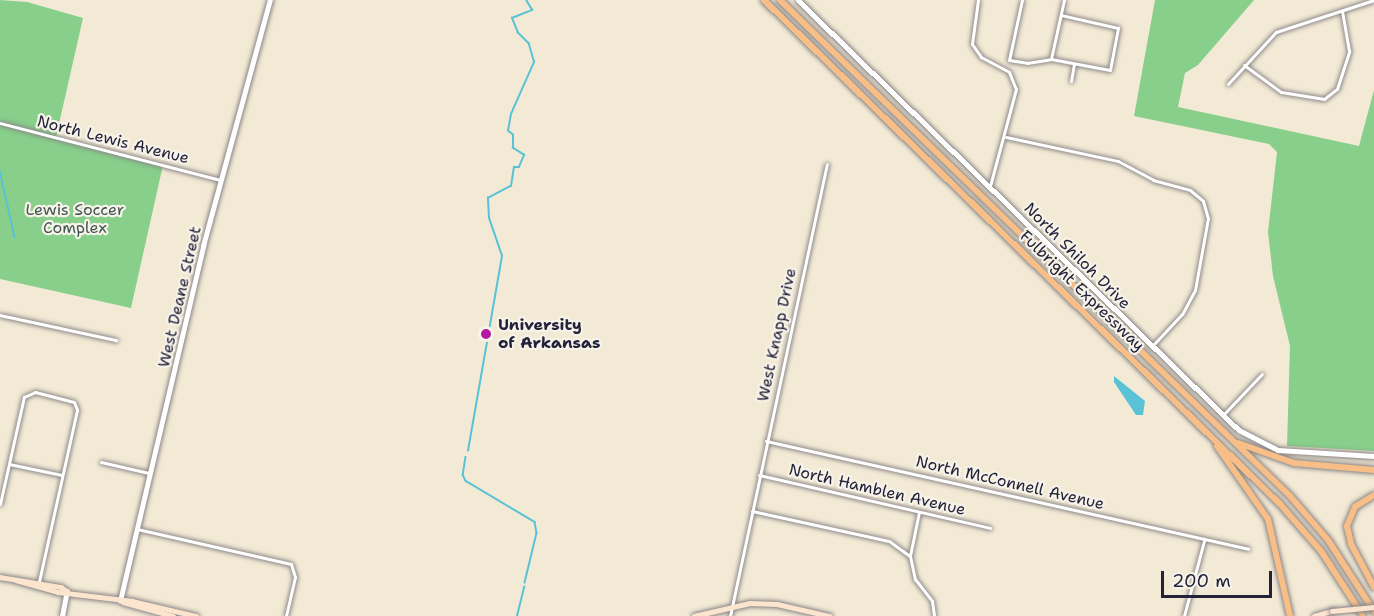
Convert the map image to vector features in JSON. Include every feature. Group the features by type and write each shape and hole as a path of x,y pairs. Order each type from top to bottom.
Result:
{"highway":[{"name":"Fulbright Expressway","path":"764,0 1308,534 1363,616"},
{"name":"Fulbright Expressway","path":"780,0 1317,525 1374,609"},
{"path":"1210,436 1269,519 1290,612 1284,616"},
{"path":"1234,442 1293,463 1374,470"},
{"path":"1374,495 1352,511 1347,531 1374,587"}],"main road":[{"path":"0,577 196,616"},
{"path":"16,580 39,582 67,591"},
{"path":"120,601 157,614 173,616"},
{"path":"694,616 732,605 777,604 830,616"},
{"path":"1314,616 1332,611 1374,609"}],"street":[{"name":"West Deane Street","path":"120,601 220,180 270,0"},
{"name":"North Shiloh Drive","path":"798,0 1223,416 1254,440 1278,450 1374,456"},
{"path":"978,0 972,44 981,57 1009,72 1016,89 1006,137 990,186"},
{"path":"1022,0 1009,60 1027,63 1051,59 1110,70 1119,30 1061,15"},
{"path":"1051,59 1064,0"},
{"path":"1228,84 1276,32 1374,0"},
{"path":"1244,65 1281,92 1308,99 1324,99 1336,89 1349,51 1342,10"},
{"path":"1071,81 1074,64"},
{"name":"North Lewis Avenue","path":"0,125 220,180"},
{"path":"1006,137 1124,163 1146,177 1190,190 1203,201 1208,218 1195,290 1182,314 1152,347"},
{"name":"West Knapp Drive","path":"730,616 827,164"},
{"path":"0,315 116,340"},
{"path":"1223,416 1262,374"},
{"path":"0,504 27,394 35,392 67,399 76,406 39,582"},
{"name":"North McConnell Avenue","path":"766,441 1204,541 1248,549"},
{"path":"101,462 151,474"},
{"path":"9,464 62,475"},
{"name":"North Hamblen Avenue","path":"759,475 990,528"},
{"path":"751,511 890,541 910,556"},
{"path":"919,512 910,556 915,579 932,601 934,616"},
{"path":"137,529 291,564 295,577 286,616"},
{"path":"1184,616 1204,541"},
{"path":"62,616 67,591"}],"green space":[{"name":"Lewis Soccer Complex","path":"0,0 27,2 83,18 56,137 163,165 131,308 0,279"},
{"path":"1155,0 1254,0 1198,65 1185,73 1178,107 1359,146 1374,90 1374,451 1287,446 1290,346 1273,276 1268,232 1277,152 1269,144 1134,116"}],"water":[{"path":"1114,376 1145,401 1143,415 1136,415 1114,382"}],"waterway":[{"path":"468,451 502,256 489,218 488,198 511,186 514,167 519,167 524,155 513,148 513,135 508,131 511,114 534,62 529,44 518,33 512,18 532,10 526,0"},
{"path":"0,171 15,237"},
{"path":"466,457 463,475 466,481 535,522 537,533 525,583"},
{"path":"517,616 524,587"}],"place":[{"name":"University of Arkansas","path":"486,334"}]}
